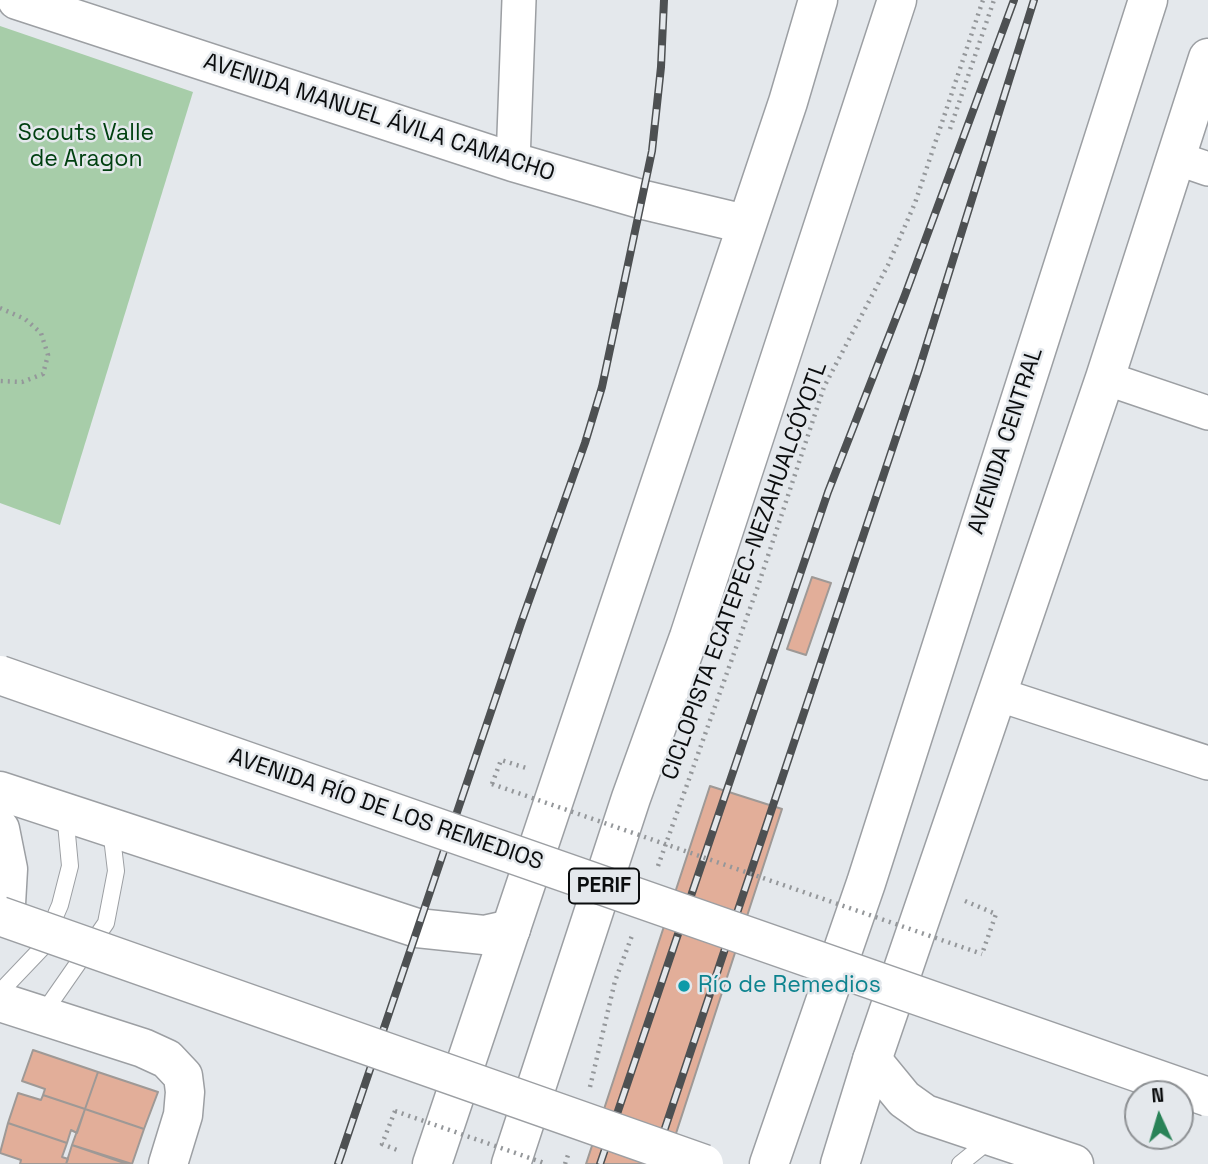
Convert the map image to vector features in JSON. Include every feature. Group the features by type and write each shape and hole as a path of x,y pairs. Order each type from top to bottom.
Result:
{"main road":[{"name":"AVENIDA MANUEL ÁVILA CAMACHO","path":"17,0 513,162 644,200 745,223"},
{"path":"788,102 789,0"},
{"path":"432,1164 745,223 788,102 818,0"},
{"path":"512,1164 631,799 690,637 897,0"},
{"name":"AVENIDA CENTRAL","path":"769,1164 866,883 1148,0"},
{"path":"839,1164 1105,378 1192,164 1208,58"},
{"name":"AVENIDA RÍO DE LOS REMEDIOS","path":"0,675 1208,1097"},
{"path":"0,791 65,810 417,928 484,935 512,929"},
{"path":"0,829 8,869 6,904 0,915 704,1164"},
{"path":"0,1002 143,1048 167,1059 183,1076 183,1115 168,1164"},
{"path":"872,1060 904,1099 925,1114 1046,1160"}],"street":[{"path":"513,162 519,0"},
{"path":"1105,378 1208,413"},
{"path":"997,694 1208,763"}],"lane":[{"path":"0,992 41,949 60,905 70,866 65,810"},
{"path":"42,1015 106,923 116,871 110,826"},
{"path":"960,1164 993,1138"}],"path":[{"name":"CICLOPISTA ECATEPEC-NEZAHUALCÓYOTL","path":"653,878 758,586 824,387 888,265 915,203 983,0"},
{"path":"950,129 994,0"},
{"path":"0,308 25,319 41,333 48,355 43,374 22,382 0,383"},
{"path":"501,760 492,784 982,954 996,914"},
{"path":"588,1093 615,981 634,930"},
{"path":"395,1111 547,1164"},
{"path":"565,1164 569,1152"}],"green space":[{"name":"Scouts Valle de Aragon","path":"0,26 193,92 60,525 0,503"}],"building":[{"path":"812,577 831,583 806,655 787,649"},
{"name":"Río de Remedios","path":"710,786 782,809 666,1164 586,1164"},
{"path":"33,1050 98,1072 85,1109 43,1095 45,1089 22,1081"},
{"path":"98,1072 158,1092 144,1129 85,1109"},
{"path":"18,1093 41,1100 43,1095 85,1109 77,1133 71,1130 67,1143 8,1123"},
{"path":"85,1109 144,1129 132,1164 72,1145"},
{"path":"8,1123 67,1143 62,1157 68,1159 66,1164 20,1164 21,1160 0,1153"},
{"path":"72,1145 127,1164 66,1164"}],"railway":[{"path":"338,1164 602,387 652,151 661,67 664,0"},
{"path":"600,1164 828,492 905,295 1014,0"},
{"path":"653,1164 919,369 1034,0"}],"place":[{"name":"Río de Remedios","path":"684,986"}]}
